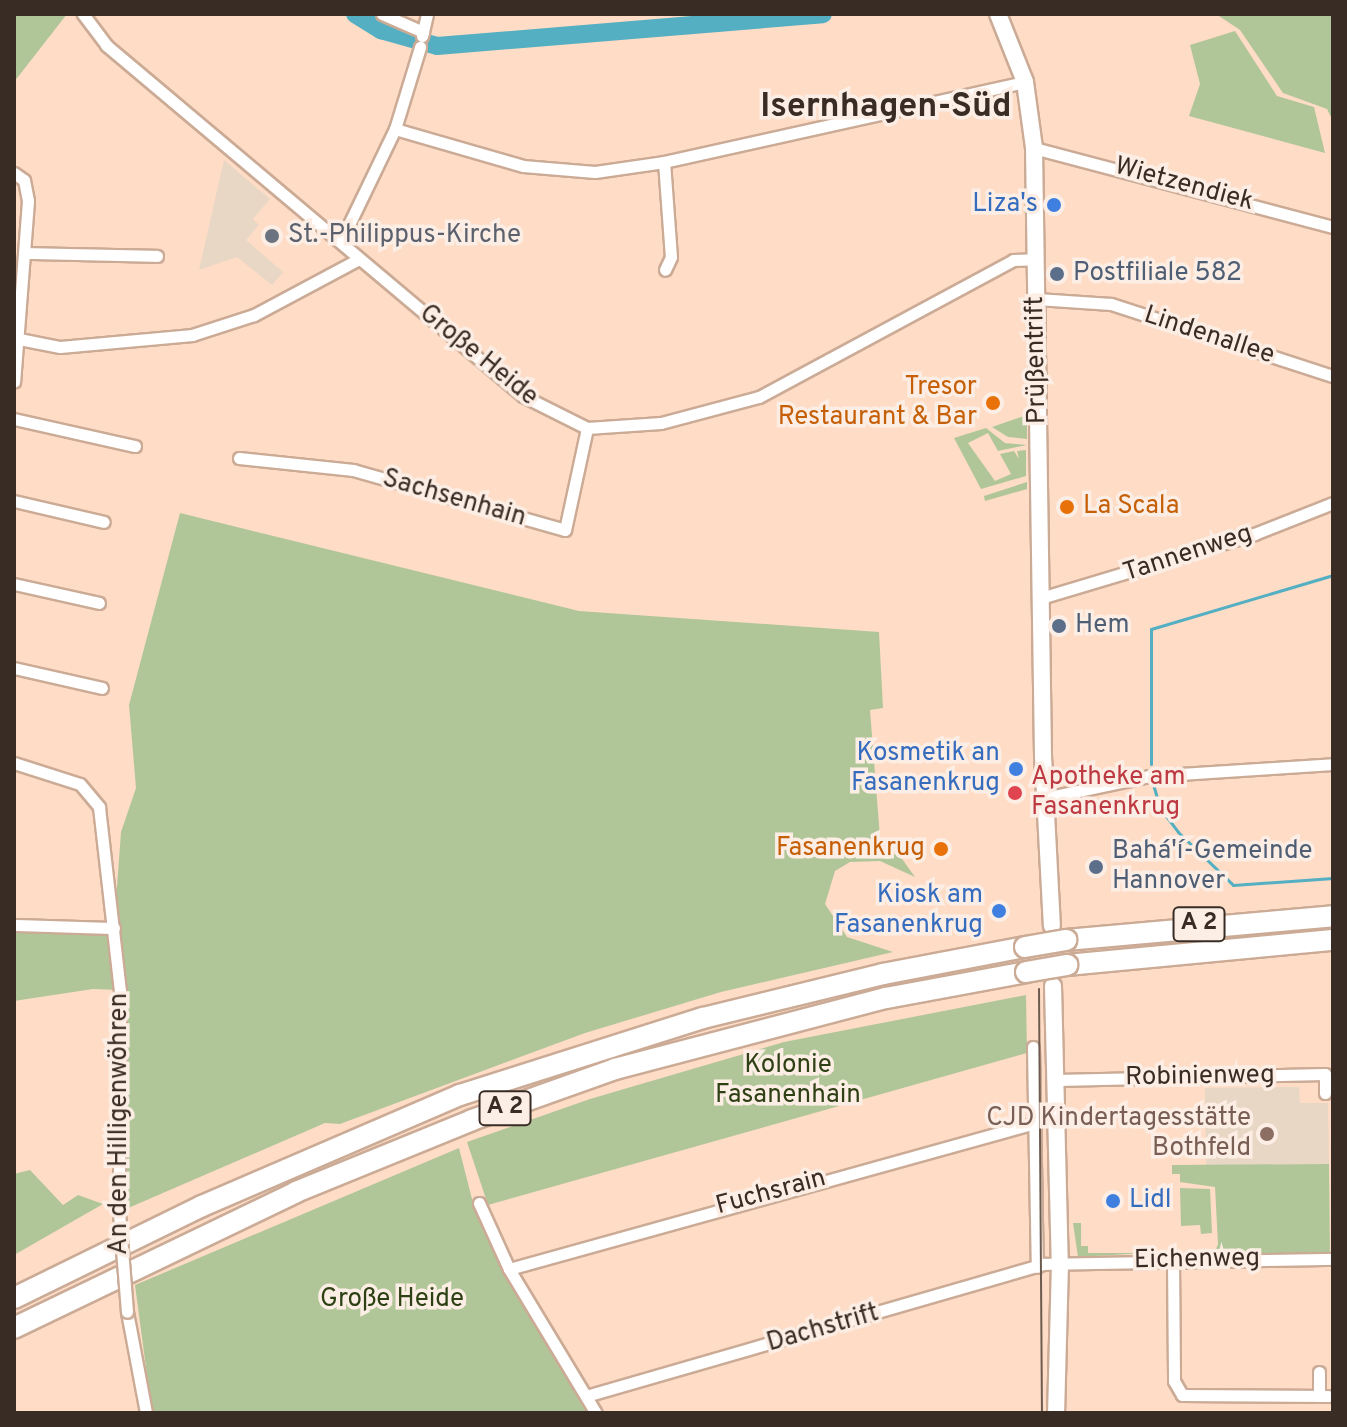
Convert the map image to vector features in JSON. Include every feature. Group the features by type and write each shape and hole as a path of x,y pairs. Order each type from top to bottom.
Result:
{"highway":[{"name":"A 2","path":"14,1298 202,1206 460,1095 730,1011 1025,947 1059,933 1333,916"},
{"name":"A 2","path":"14,1328 296,1192 472,1120 615,1069 843,1008 1026,972 1067,965 1333,940"}],"main road":[{"name":"Prüßentrift","path":"998,14 1025,82 1034,148 1045,798 1059,933"},
{"path":"1053,986 1060,1263 1056,1413"}],"street":[{"name":"Große Heide","path":"83,14 106,45 523,396 587,428"},
{"path":"382,14 422,38"},
{"path":"341,241 395,129 427,14"},
{"path":"395,129 500,160 560,171 664,162 1025,82"},
{"name":"Wietzendiek","path":"1034,148 1333,227"},
{"path":"664,162 671,257 665,270"},
{"path":"14,173 28,190 27,253 15,338 14,381"},
{"path":"27,253 157,256"},
{"path":"15,338 60,347 192,335 254,315 359,259"},
{"path":"587,428 661,423 759,397 1013,260 1036,259"},
{"name":"Lindenallee","path":"1037,299 1111,304 1333,376"},
{"path":"14,419 135,446"},
{"name":"Sachsenhain","path":"239,458 353,470 565,530 587,428"},
{"path":"14,501 104,522"},
{"name":"Tannenweg","path":"1041,598 1254,534 1333,503"},
{"path":"14,584 99,603"},
{"path":"14,668 102,688"},
{"name":"An den Hilligenwöhren","path":"14,763 80,784 92,794 99,807 120,990 119,1212 127,1312 146,1413"},
{"path":"1045,798 1149,776 1333,764"},
{"path":"14,925 114,928"},
{"path":"1033,1047 1037,1267"},
{"name":"Robinienweg","path":"1056,1080 1325,1074 1325,1093"},
{"name":"Fuchsrain","path":"509,1269 1035,1123"},
{"path":"479,1203 509,1269 596,1413"},
{"name":"Eichenweg","path":"1060,1263 1333,1259"},
{"path":"1173,1260 1174,1381 1182,1395 1323,1396 1319,1372"},
{"name":"Dachstrift","path":"586,1396 1060,1263"}],"shaded area":[{"path":"224,160 270,199 253,219 259,225 246,240 283,272 272,285 237,257 199,270"},
{"name":"CJD Kindertagesstätte Bothfeld","path":"1299,1087 1300,1103 1328,1103 1329,1164 1206,1166 1205,1088"}],"green space":[{"path":"14,14 67,14 14,82"},
{"path":"1216,14 1333,14 1333,121 1327,109 1283,93 1240,30"},
{"path":"1235,31 1277,96 1314,107 1325,153 1189,116 1200,84 1190,45"},
{"path":"1027,415 1027,439 1008,437 992,427"},
{"path":"986,428 1005,443 1027,445 998,451 988,433 968,443 995,481 1011,474 1000,454 1014,451 1019,459 1017,451 1026,450 1026,476 981,489 954,438"},
{"path":"1027,482 1027,489 985,501 984,496"},
{"path":"180,513 579,611 879,632 883,708 870,710 881,850 900,856 915,877 880,861 850,862 835,871 825,904 847,937 893,952 721,992 585,1033 340,1124 325,1123 119,1212 120,990 93,989 14,1001 14,925 114,928 121,832 136,788 129,705"},
{"name":"Kolonie Fasanenhain","path":"1026,995 1027,1053 488,1205 467,1142 590,1099 784,1042"},
{"name":"Große Heide","path":"459,1148 473,1203 505,1272 580,1398 596,1413 152,1413 135,1285"},
{"path":"1329,1164 1330,1253 1161,1253 1215,1252 1218,1244 1215,1187 1180,1182 1180,1174 1172,1174 1172,1165"},
{"path":"30,1170 63,1205 78,1195 103,1204 14,1255 14,1174"},
{"path":"1180,1188 1210,1189 1212,1233 1201,1234 1200,1225 1181,1226"},
{"path":"1073,1223 1081,1223 1081,1246 1088,1246 1088,1253 1147,1253 1078,1257"}],"waterway":[{"path":"355,14 381,30 437,46 823,14"},
{"path":"1151,764 1151,629 1333,575"},
{"path":"1153,784 1160,808 1178,832 1233,885 1333,878"}],"tram line":[{"path":"1039,989 1042,1413"}],"place":[{"name":"Liza's","path":"1054,205"},
{"name":"St.-Philippus-Kirche","path":"272,236"},
{"name":"Postfiliale 582","path":"1057,274"},
{"name":"Tresor Restaurant & Bar","path":"993,403"},
{"name":"La Scala","path":"1067,507"},
{"name":"Hem","path":"1059,626"},
{"name":"Kosmetik an Fasanenkrug","path":"1016,769"},
{"name":"Apotheke am Fasanenkrug","path":"1015,793"},
{"name":"Fasanenkrug","path":"941,849"},
{"name":"Bahá'í-Gemeinde Hannover","path":"1096,867"},
{"name":"Kiosk am Fasanenkrug","path":"999,911"},
{"name":"CJD Kindertagesstätte Bothfeld","path":"1267,1134"},
{"name":"Lidl","path":"1113,1201"}],"district":[{"name":"Isernhagen-Süd","path":"886,108"}]}
